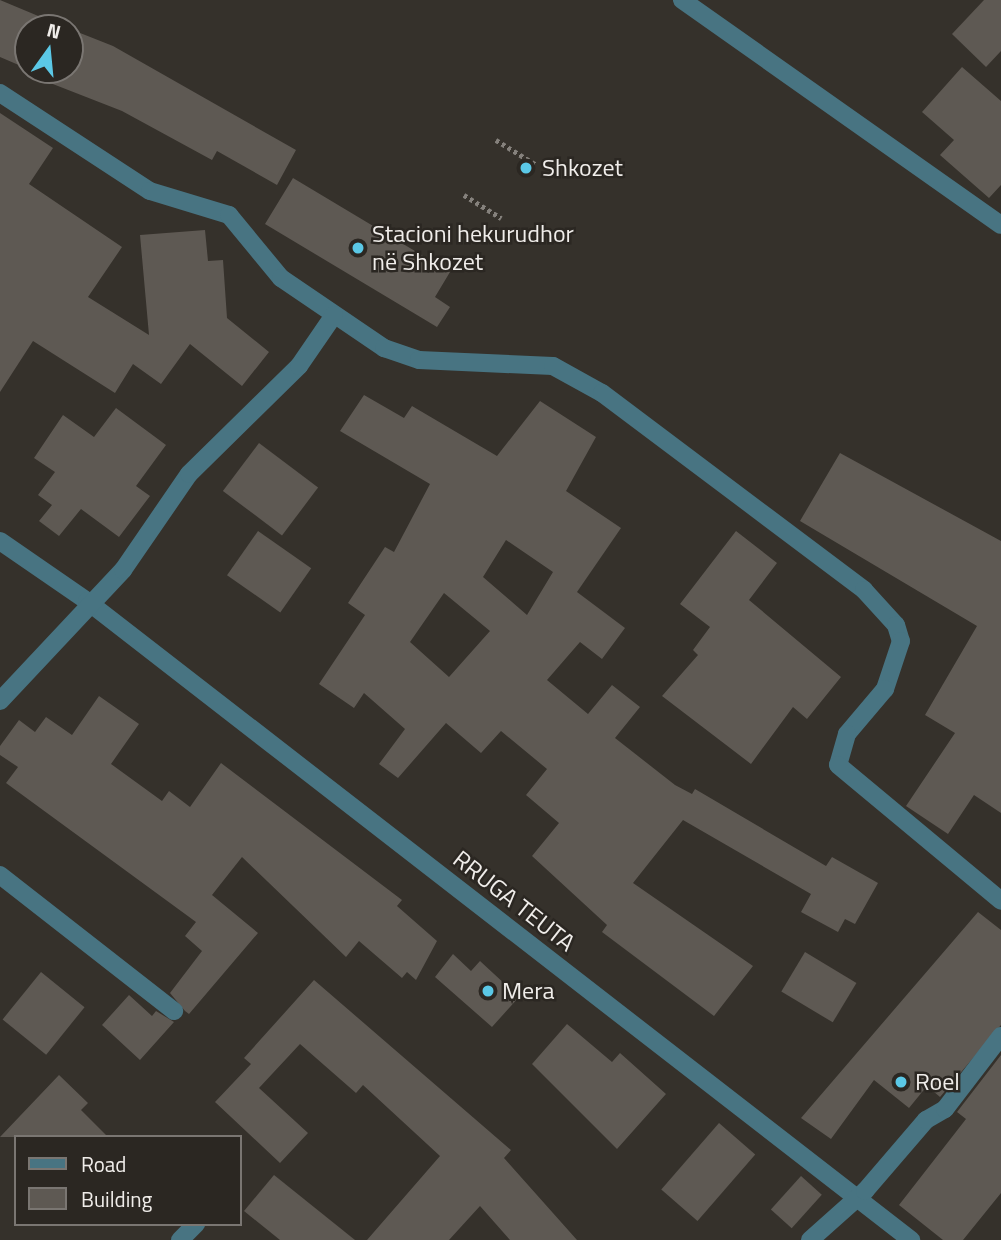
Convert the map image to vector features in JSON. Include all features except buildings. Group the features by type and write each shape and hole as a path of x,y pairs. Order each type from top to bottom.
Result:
{"street":[{"path":"682,0 1001,225"},
{"path":"0,93 150,191 229,215 281,278 384,348 419,360 553,366 602,393 864,590 896,625 901,641 885,689 847,734 838,765 1001,901"},
{"path":"0,701 87,601 123,570 189,474 299,366 334,315"},
{"name":"RRUGA TEUTA","path":"0,541 87,601 911,1240"},
{"path":"0,876 174,1011"},
{"path":"810,1240 853,1195 865,1191 926,1120 945,1109 1001,1035"},
{"path":"180,1240 194,1226"}],"path":[{"path":"496,141 535,164"},
{"path":"464,195 501,218"}],"place":[{"name":"Shkozet","path":"526,168"},
{"name":"Stacioni hekurudhor në Shkozet","path":"358,248"},
{"name":"Mera","path":"488,991"},
{"name":"Roel","path":"901,1082"}]}
